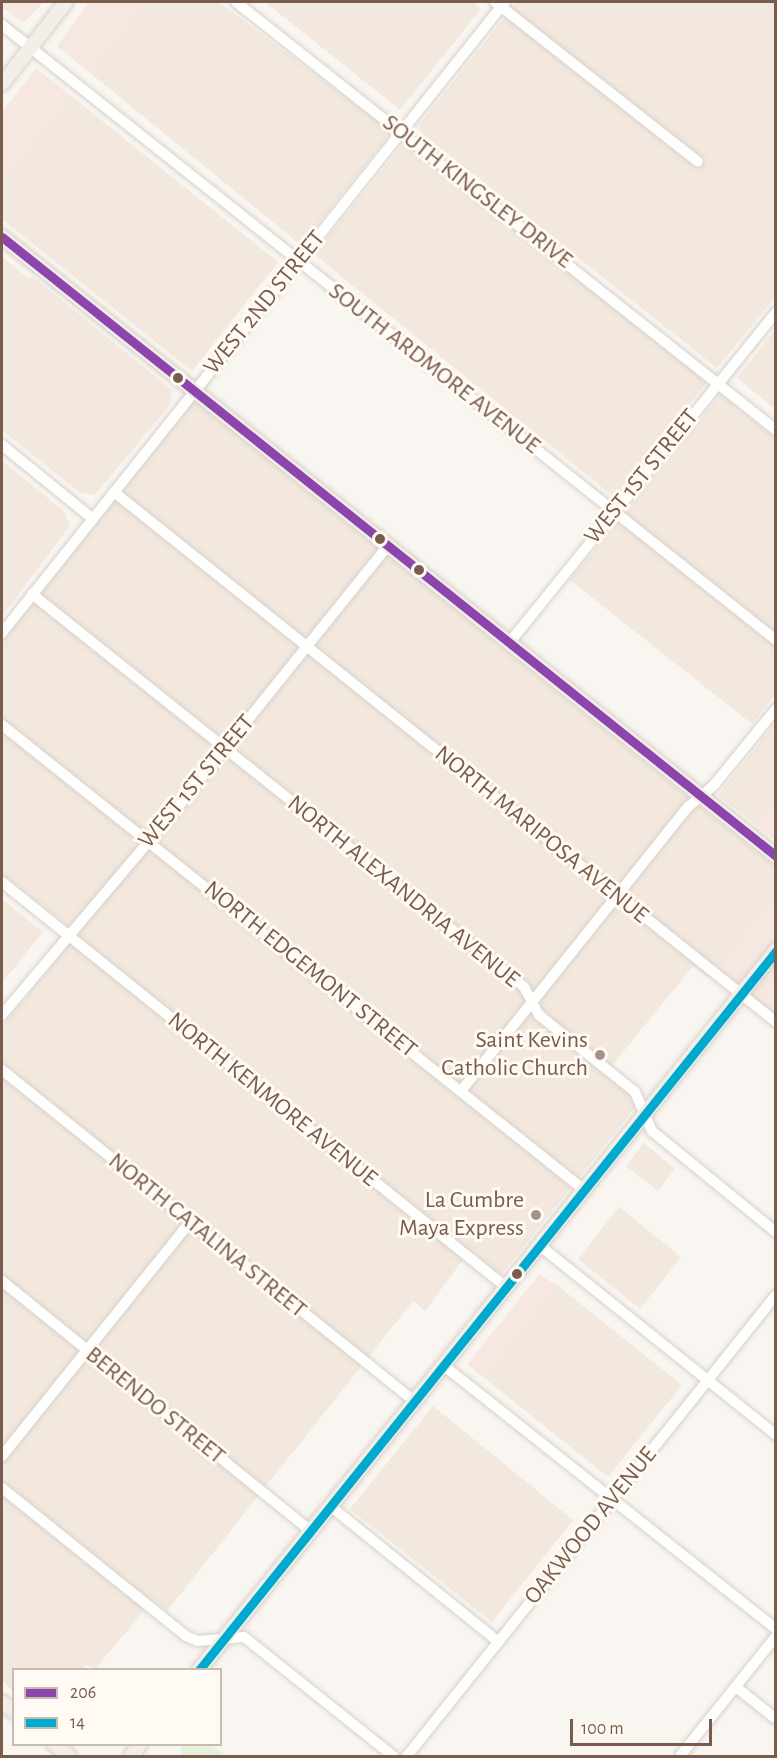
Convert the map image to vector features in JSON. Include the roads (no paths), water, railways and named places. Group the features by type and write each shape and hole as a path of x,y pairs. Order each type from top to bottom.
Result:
{"main road":[{"path":"2,84 66,2"},
{"path":"2,237 776,856"},
{"path":"201,1668 776,950"},
{"path":"56,1746 69,1756"}],"street":[{"name":"SOUTH KINGSLEY DRIVE","path":"236,2 402,131 776,430"},
{"name":"WEST 2ND STREET","path":"2,633 299,262 500,3"},
{"path":"500,3 698,162"},
{"name":"SOUTH ARDMORE AVENUE","path":"2,25 776,640"},
{"name":"WEST 1ST STREET","path":"510,642 776,312"},
{"path":"2,445 93,519"},
{"name":"NORTH MARIPOSA AVENUE","path":"114,492 776,1022"},
{"name":"WEST 1ST STREET","path":"2,1015 225,749 388,546"},
{"name":"NORTH ALEXANDRIA AVENUE","path":"32,594 524,987 531,1004 539,1015 635,1092 652,1131 776,1232"},
{"path":"461,1091 617,896 776,709"},
{"name":"NORTH EDGEMONT STREET","path":"2,725 584,1190"},
{"name":"NORTH KENMORE AVENUE","path":"2,882 506,1287"},
{"name":"NORTH CATALINA STREET","path":"2,1070 414,1401"},
{"path":"2,1456 190,1222"},
{"path":"539,1245 776,1435"},
{"name":"BERENDO STREET","path":"2,1281 309,1530"},
{"name":"OAKWOOD AVENUE","path":"407,1756 776,1295"},
{"path":"443,1365 776,1629"},
{"path":"2,1488 186,1636 198,1641 244,1637 393,1756"},
{"path":"329,1505 499,1642"},
{"path":"680,1756 776,1636"},
{"path":"736,1687 776,1719"}],"place":[{"name":"Saint Kevins Catholic Church","path":"600,1055"},
{"name":"La Cumbre Maya Express","path":"536,1215"}]}
